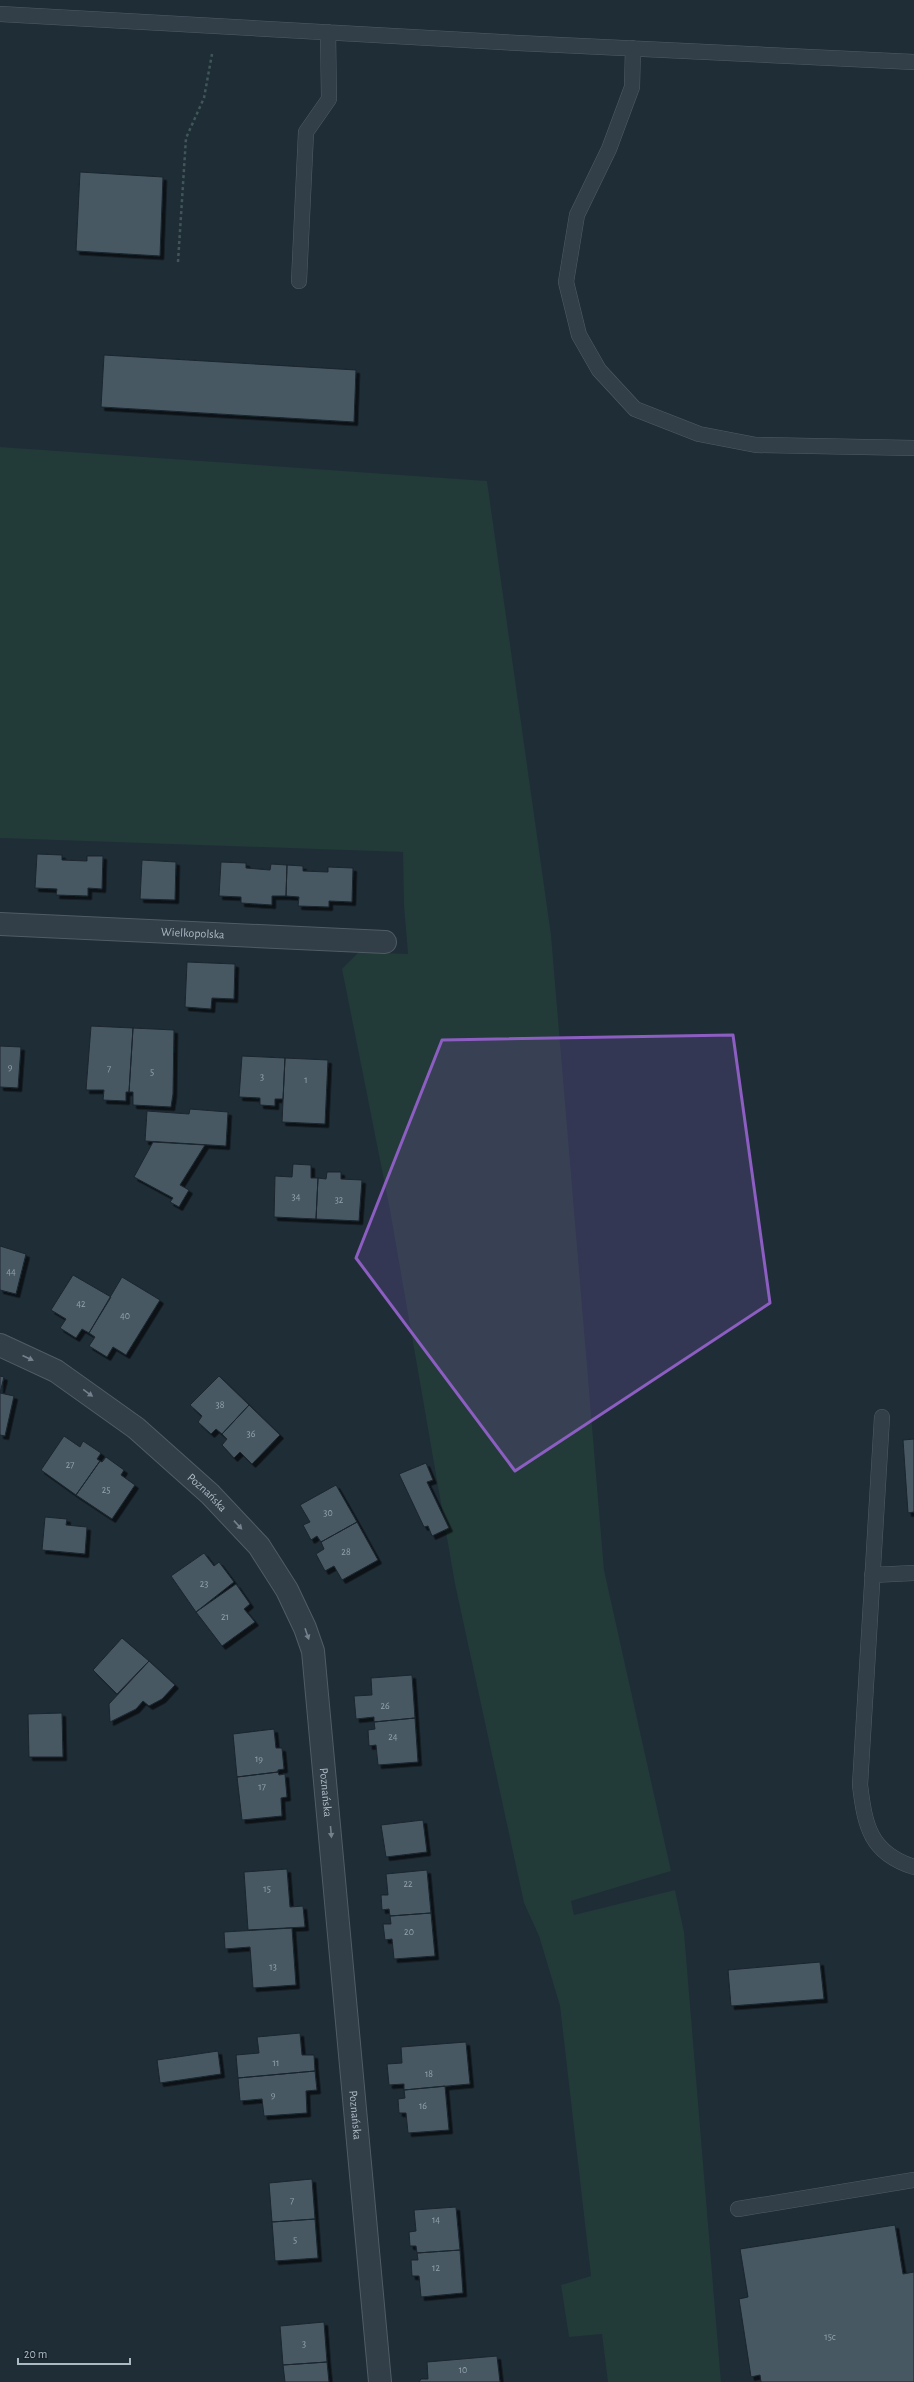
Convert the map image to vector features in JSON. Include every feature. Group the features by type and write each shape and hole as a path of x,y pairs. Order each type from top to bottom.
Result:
{"street":[{"name":"Wielkopolska","path":"0,924 385,942"},
{"name":"Poznańska","path":"0,1345 63,1375 136,1428 210,1494 258,1546 287,1590 306,1628 314,1651 380,2382"}],"lane":[{"path":"0,14 914,62"},
{"path":"299,281 306,132 329,100 328,32"},
{"path":"633,48 632,87 609,149 577,215 566,282 579,335 599,370 635,409 699,434 756,445 914,448"},
{"path":"882,1417 860,1785 862,1806 870,1836 881,1849 896,1859 914,1867"},
{"path":"872,1575 914,1573"},
{"path":"738,2209 914,2180"}],"path":[{"path":"178,262 186,138 204,98 212,53"}],"highlighted area":[{"path":"733,1035 770,1303 515,1471 356,1258 442,1040"}],"green space":[{"path":"0,447 487,481 551,935 604,1570 671,1871 571,1901 574,1915 675,1890 684,1932 721,2382 608,2382 602,2334 569,2337 561,2285 591,2276 560,2006 539,1936 524,1903 455,1584 390,1210 342,969 359,952 408,954 404,906 403,852 0,838"}],"building":[{"path":"80,172 163,177 160,256 76,251"},
{"path":"104,355 356,370 354,422 101,407"},
{"path":"37,854 62,855 62,860 87,861 87,856 103,856 102,889 88,888 88,896 56,895 57,889 35,888"},
{"path":"142,860 176,862 175,900 140,899"},
{"path":"221,862 246,863 246,868 270,870 271,864 287,865 286,896 272,896 272,905 241,903 241,897 219,896"},
{"path":"287,865 303,866 303,871 328,872 328,867 353,868 352,902 329,901 329,907 298,906 299,897 286,896"},
{"path":"187,962 235,964 234,999 212,998 211,1009 185,1007"},
{"path":"91,1026 133,1028 129,1092 126,1092 126,1101 103,1100 104,1090 86,1090"},
{"path":"133,1028 174,1030 173,1094 171,1107 133,1105 133,1092 129,1092"},
{"path":"0,1046 21,1047 18,1088 0,1087"},
{"path":"242,1056 285,1058 283,1099 275,1099 275,1106 260,1105 260,1098 239,1097"},
{"path":"285,1058 328,1060 325,1124 282,1122"},
{"path":"190,1109 228,1112 226,1146 145,1141 147,1111 189,1114"},
{"path":"153,1142 205,1145 180,1185 189,1190 179,1207 170,1202 173,1198 134,1177"},
{"path":"293,1164 311,1165 311,1178 318,1178 316,1219 274,1217 275,1176 292,1177"},
{"path":"327,1172 341,1172 341,1179 362,1180 359,1221 316,1219 318,1178 326,1179"},
{"path":"0,1246 26,1254 16,1294 0,1290"},
{"path":"73,1275 111,1297 89,1333 82,1329 76,1338 60,1328 66,1319 51,1310"},
{"path":"122,1277 160,1300 126,1355 113,1347 107,1357 89,1346 95,1337 89,1333"},
{"path":"0,1376 4,1377 0,1393"},
{"path":"219,1376 249,1405 222,1434 216,1429 211,1434 198,1422 202,1416 190,1405"},
{"path":"0,1393 14,1396 5,1436 0,1435"},
{"path":"249,1405 280,1435 252,1464 240,1452 234,1458 222,1445 227,1439 222,1434"},
{"path":"64,1436 80,1447 83,1441 101,1453 97,1459 100,1461 76,1495 41,1470"},
{"path":"914,1439 914,1512 908,1513 903,1440"},
{"path":"106,1457 124,1470 121,1475 135,1485 112,1519 76,1495 100,1461 102,1462"},
{"path":"426,1463 433,1480 427,1482 449,1528 432,1536 428,1526 424,1527 399,1474"},
{"path":"336,1485 357,1522 321,1542 317,1536 311,1540 303,1525 310,1522 300,1505"},
{"path":"45,1517 67,1519 66,1525 87,1527 85,1554 42,1550"},
{"path":"357,1522 378,1560 342,1580 334,1566 325,1571 316,1554 324,1549 321,1542"},
{"path":"204,1553 214,1566 219,1562 234,1582 196,1612 171,1576"},
{"path":"236,1584 250,1604 244,1609 255,1622 222,1646 196,1612"},
{"path":"122,1638 149,1661 117,1694 93,1670"},
{"path":"149,1661 175,1685 162,1699 149,1706 143,1701 136,1709 110,1722 109,1704"},
{"path":"412,1675 415,1718 374,1722 374,1717 356,1719 354,1696 372,1695 371,1678"},
{"path":"62,1713 63,1757 29,1757 28,1714"},
{"path":"415,1718 418,1762 378,1765 376,1745 369,1746 368,1730 375,1729 374,1722"},
{"path":"274,1729 276,1748 282,1748 284,1769 278,1770 278,1772 237,1777 233,1734"},
{"path":"278,1772 279,1775 285,1774 287,1797 281,1798 282,1816 242,1820 237,1777"},
{"path":"423,1820 427,1852 386,1857 381,1825"},
{"path":"287,1869 290,1907 303,1906 305,1927 248,1930 244,1872"},
{"path":"427,1870 431,1913 390,1916 389,1909 382,1910 381,1895 388,1895 386,1874"},
{"path":"431,1913 435,1956 394,1959 392,1939 385,1940 383,1924 391,1924 390,1916"},
{"path":"292,1928 296,1985 253,1988 250,1947 225,1949 224,1932"},
{"path":"820,1962 824,1999 731,2006 728,1970"},
{"path":"300,2033 302,2055 314,2055 315,2071 238,2078 236,2055 259,2053 257,2037"},
{"path":"466,2042 470,2084 404,2090 404,2084 389,2085 387,2064 402,2063 401,2047"},
{"path":"218,2051 221,2074 160,2083 157,2060"},
{"path":"315,2071 317,2090 306,2091 307,2113 264,2116 262,2099 240,2101 238,2078"},
{"path":"445,2086 449,2130 408,2133 406,2113 399,2113 398,2099 405,2098 404,2090"},
{"path":"312,2179 315,2219 272,2222 269,2183"},
{"path":"456,2207 460,2250 417,2253 416,2246 410,2246 409,2232 416,2231 414,2210"},
{"path":"315,2219 318,2258 275,2261 272,2222"},
{"path":"895,2225 903,2274 914,2272 914,2382 761,2382 760,2375 751,2377 739,2299 748,2297 740,2249"},
{"path":"460,2250 463,2293 421,2297 419,2276 412,2276 411,2260 418,2260 417,2253"},
{"path":"324,2322 327,2362 283,2365 280,2326"},
{"path":"497,2356 500,2382 419,2382 421,2379 428,2379 427,2362"},
{"path":"327,2362 329,2382 285,2382 283,2365"}]}
